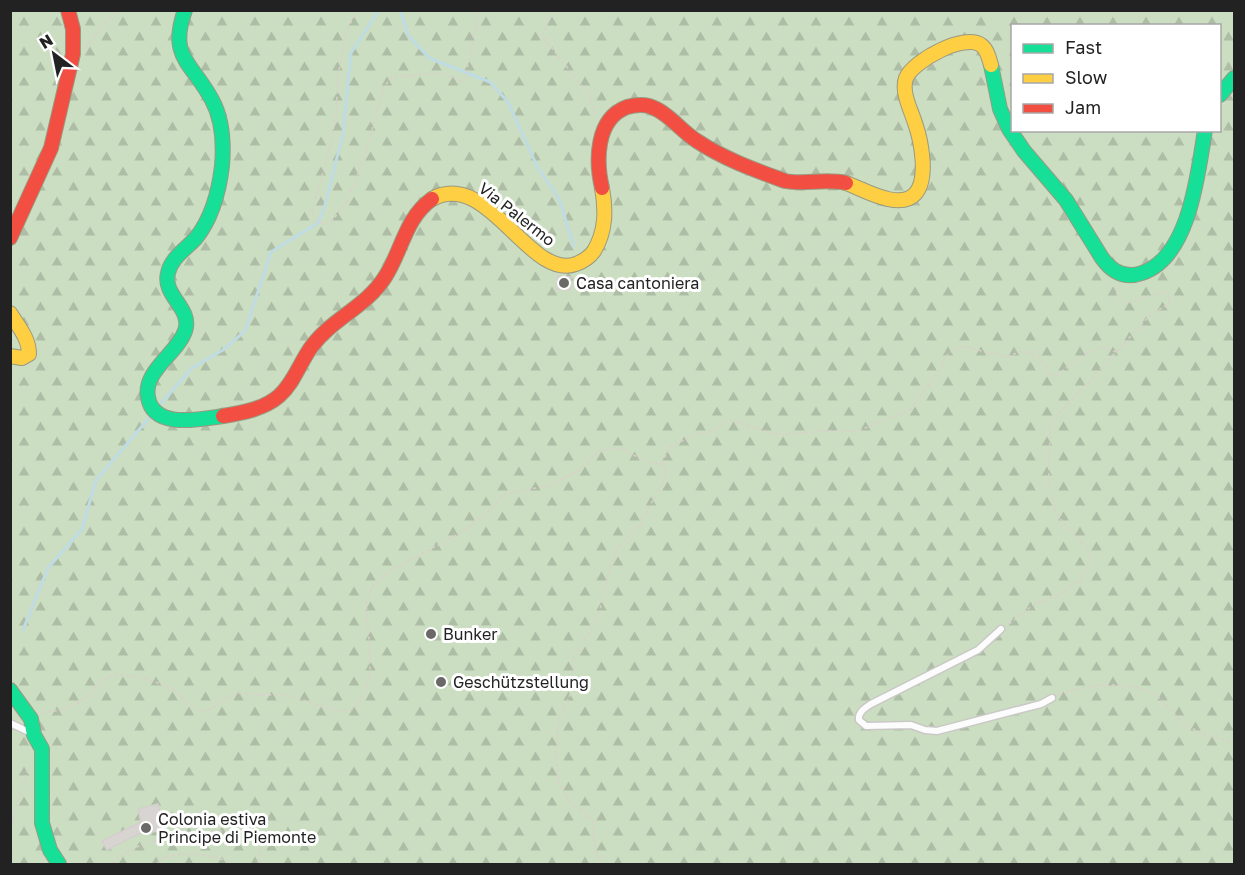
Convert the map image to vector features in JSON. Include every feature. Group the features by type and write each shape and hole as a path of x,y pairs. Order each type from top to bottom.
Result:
{"main road":[{"path":"10,238 51,148 73,54 73,29 68,10"},
{"name":"Via Palermo","path":"185,10 178,28 180,52 184,63 209,94 216,110 221,127 221,162 216,195 209,217 201,232 175,259 167,272 168,290 186,313 187,324 182,338 158,367 151,380 148,395 155,411 173,419 216,416 254,408 278,397 287,387 312,345 384,280 417,213 426,202 438,195 457,192 472,197 537,252 555,264 568,267 583,263 599,241 604,222 605,210 598,171 600,141 613,117 630,106 652,107 702,144 789,182 836,181 892,200 909,199 920,187 922,166 919,134 906,95 906,78 917,65 956,43 966,40 976,41 987,50 1000,109 1007,126 1022,150 1065,198 1101,257 1110,269 1117,273"},
{"path":"1221,94 1234,78"},
{"path":"1117,273 1131,276 1146,273 1158,263 1179,235 1189,213 1196,188 1205,132"},
{"path":"10,313 28,342 30,351 22,357 10,356"},
{"path":"10,690 31,719 34,735 43,754 42,822 47,842 59,864"}],"lane":[{"path":"1001,629 978,650 871,704 862,711 859,720 866,726 911,725 937,732 1041,704 1052,698"},
{"path":"10,723 34,735"}],"path":[{"path":"84,49 116,10"},
{"path":"357,10 347,30 338,75 336,114 331,144 312,212 318,223 332,222 347,202 368,149 383,88 392,77 440,73 462,81 466,74 478,10"},
{"path":"550,10 549,20 542,36 586,91 597,113 594,122"},
{"path":"1001,629 1033,605 1056,596 1080,581 1091,558 1085,546 1058,516 1050,498 1050,428 1057,415 1150,315 1169,304 1170,298 1168,293 1162,291 1155,292 1134,303 1125,303 1116,292 1117,273"},
{"path":"662,463 669,448 695,434 709,432 730,420 779,435 858,431 911,409 940,370 945,357 951,351 965,346 979,352 991,352 1005,357 1023,351 1032,354 1036,351 1050,376 1057,375 1085,354 1102,347 1116,352"},
{"path":"31,719 42,713 80,703 98,683 118,675 165,686 197,709 207,711 213,709 228,696 243,693 261,696 285,694 311,704 339,710 354,708 366,691 370,672 366,602 369,592 387,573 460,533 487,513 506,494 552,485 578,471 598,452 613,448 623,449 651,463 662,463"},
{"path":"603,864 595,850 593,821 586,813 570,804 559,784 556,762 558,720 570,695 573,659 598,618 613,557 621,543 640,525 652,503 667,473 662,463"},
{"path":"1052,698 1063,693 1097,686 1134,686 1156,696 1193,729 1234,742"},
{"path":"10,831 29,762"},
{"path":"112,864 125,853 149,843 185,833 204,832 249,834 260,846 261,853 256,864"},
{"path":"157,864 163,858 176,855 217,857 232,864"}],"green space":[{"path":"11,11 1234,11 1234,864 11,864"}],"building":[{"name":"Casa cantoniera","path":"558,276 571,277 570,290 557,289"},
{"name":"Colonia estiva Principe di Piemonte","path":"158,804 161,816 205,813 206,822 163,826 164,829 145,834 144,831 107,850 102,841 141,822 138,809"}],"waterway":[{"path":"158,407 192,368 223,350 245,331 271,252 318,223 323,212 343,134 351,53 379,10"},
{"path":"400,10 408,35 429,58 490,82 508,102 537,166 559,199 574,246"},
{"path":"23,630 48,568 82,529 96,480 150,417"}],"traffic: fast":[{"path":"185,10 180,26 181,50 212,100 221,124 222,166 217,194 202,230 176,258 168,273 169,289 185,315 185,331 155,371 148,388 148,397 152,407 159,414 168,418 191,420 223,416"},
{"path":"991,65 1000,109 1011,132"},
{"path":"1221,94 1234,78"},
{"path":"1011,132 1024,151 1066,200 1102,258 1119,273 1125,275 1142,273 1158,264 1171,250 1189,211 1205,132"},
{"path":"10,690 31,719 34,735 42,749 42,823 50,850 59,864"}],"traffic: slow":[{"path":"846,183 891,200 908,199 915,194 922,179 923,169 917,130 906,95 906,78 918,64 928,57 963,43 973,42 981,45 991,65"},
{"path":"432,199 452,194 472,198 490,210 542,257 559,265 576,264 592,253 601,236 604,212 602,188"},
{"path":"10,313 20,327 29,348 29,354 22,358 10,356"}],"traffic: jam":[{"path":"10,238 51,148 73,54 73,29 68,10"},
{"path":"602,188 599,154 603,131 616,113 635,105 656,109 707,147 762,173 793,182 846,183"},
{"path":"223,416 260,407 284,391 320,336 378,287 391,267 410,225 432,199"}],"place":[{"name":"Casa cantoniera","path":"564,283"},
{"name":"Bunker","path":"431,634"},
{"name":"Geschützstellung","path":"441,682"},
{"name":"Colonia estiva Principe di Piemonte","path":"146,828"}]}
